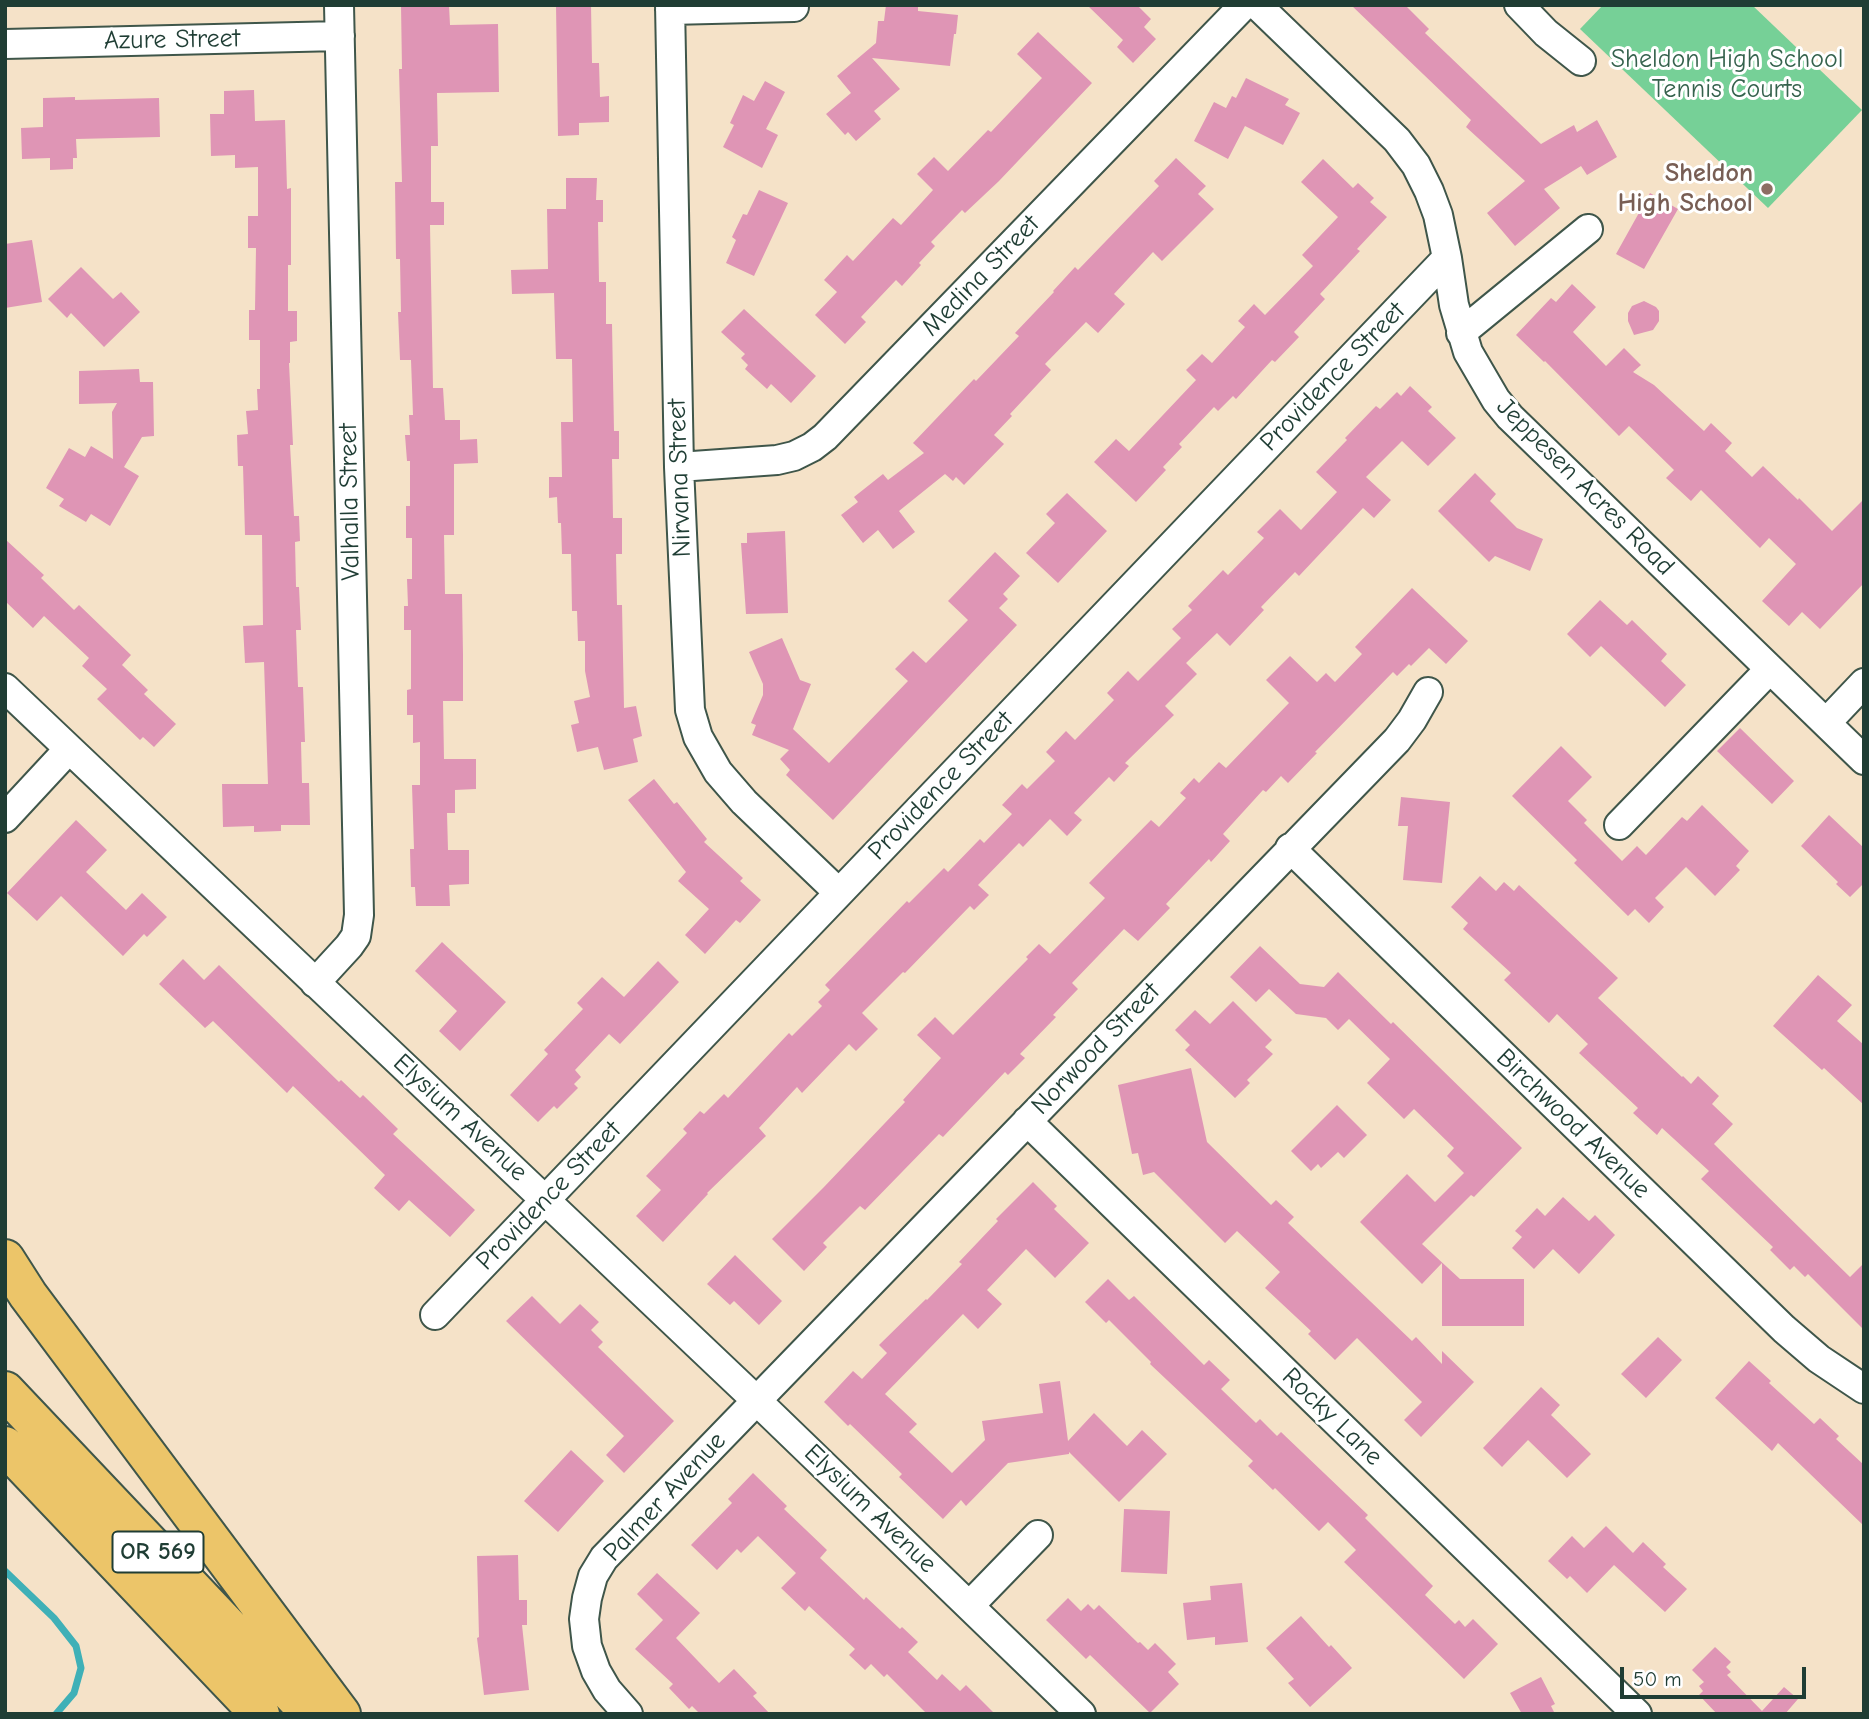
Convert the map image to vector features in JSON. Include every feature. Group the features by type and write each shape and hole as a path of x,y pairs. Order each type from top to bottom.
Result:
{"highway":[{"path":"5,1259 28,1295 341,1714"},
{"name":"OR 569","path":"5,1391 311,1714"},
{"name":"OR 569","path":"5,1446 260,1714"}],"street":[{"name":"Valhalla Street","path":"315,982 356,936 359,915 339,5"},
{"name":"Medina Street","path":"679,467 777,460 794,456 825,437 1244,5"},
{"name":"Jeppesen Acres Road","path":"1258,5 1402,146 1416,165 1438,215 1461,333 1478,372 1496,400 1510,417 1864,760"},
{"path":"1519,5 1546,33 1581,61"},
{"path":"670,8 794,7"},
{"name":"Nirvana Street","path":"670,8 679,467 690,710 698,737 718,772 744,802 839,893"},
{"name":"Azure Street","path":"5,44 340,36"},
{"path":"1461,333 1588,229"},
{"name":"Providence Street","path":"435,1315 1447,258"},
{"path":"1619,825 1770,669"},
{"path":"1826,723 1864,683"},
{"name":"Elysium Avenue","path":"5,688 546,1199 1082,1714"},
{"name":"Norwood Street","path":"757,1401 1397,740 1428,692"},
{"path":"5,818 69,750"},
{"name":"Birchwood Avenue","path":"1290,848 1784,1329 1819,1359 1864,1389"},
{"name":"Rocky Lane","path":"1027,1121 1637,1714"},
{"name":"Palmer Avenue","path":"628,1714 607,1690 587,1646 584,1619 593,1576 604,1558 757,1401"},
{"path":"970,1605 1038,1535"}],"green space":[{"name":"Sheldon High School Tennis Courts","path":"1603,5 1752,5 1862,110 1768,208 1580,29"}],"building":[{"path":"401,5 449,5 450,25 498,24 499,92 437,93 438,146 431,146 431,202 444,202 444,225 430,225 433,388 443,388 445,420 460,420 460,440 477,439 478,463 454,464 454,535 444,535 445,594 462,594 463,701 443,701 444,759 476,759 476,789 455,790 455,813 447,813 448,850 469,850 469,884 449,885 450,906 416,906 415,887 411,887 410,849 414,849 412,785 420,785 420,742 413,743 413,715 407,715 407,690 411,689 411,630 404,630 404,606 408,606 407,579 412,579 412,538 406,538 406,506 410,506 410,461 407,461 405,435 410,435 409,415 413,415 411,360 400,360 400,259 396,259 395,182 402,182 399,69 402,69"},
{"path":"556,5 591,5 592,63 599,63 600,97 609,96 609,122 579,123 579,135 558,136"},
{"path":"886,5 918,5 918,11 958,15 950,66 872,58 900,89 874,111 881,119 856,141 848,132 845,135 826,114 851,93 837,76 876,43 878,21 884,21"},
{"path":"1087,5 1137,5 1151,19 1144,27 1156,39 1133,63 1117,47 1123,40"},
{"path":"1351,5 1405,5 1429,29 1425,33 1541,144 1574,125 1577,132 1597,120 1617,157 1587,175 1581,166 1544,189 1560,208 1515,246 1487,213 1525,181 1466,127 1471,120"},
{"path":"1038,32 1092,83 999,181 965,213 962,210 931,242 935,246 919,263 921,265 902,286 896,280 861,317 866,322 845,344 815,315 837,292 824,280 847,255 853,261 893,218 901,225 933,190 917,174 934,157 948,171 988,130 991,132 1042,78 1017,54"},
{"path":"1246,78 1289,99 1285,105 1300,113 1283,145 1245,126 1228,159 1194,141 1214,102 1226,108 1232,96 1236,98"},
{"path":"765,81 785,92 766,129 778,135 762,168 723,147 734,125 730,123 743,95 754,101"},
{"path":"254,90 255,121 285,120 287,189 291,188 288,311 297,311 297,341 290,342 293,445 290,445 294,516 299,516 300,541 295,542 301,630 296,630 298,687 303,687 305,742 301,742 302,783 309,783 310,825 281,825 281,831 254,832 254,826 223,827 222,784 268,784 264,662 245,663 243,626 263,625 262,535 245,535 243,466 238,466 237,435 248,434 246,411 258,410 257,389 260,389 260,340 249,340 249,310 255,310 256,248 248,248 248,216 258,216 258,167 235,168 235,155 211,156 210,114 224,114 224,91"},
{"path":"75,97 75,100 159,98 160,137 76,139 77,158 73,158 73,169 50,170 50,158 22,159 21,128 43,127 43,98"},
{"path":"1176,158 1206,186 1198,194 1214,209 1162,261 1153,252 1114,294 1125,304 1098,333 1086,322 1045,364 1051,370 994,435 1004,444 964,485 956,477 953,481 945,474 899,511 915,532 893,549 878,530 863,543 841,515 858,502 854,497 883,474 888,480 924,453 913,443 1019,336 1015,333 1075,267 1078,270 1159,186 1154,181"},
{"path":"1323,159 1353,188 1358,183 1374,198 1370,202 1387,217 1320,294 1325,299 1294,332 1299,337 1275,362 1272,360 1236,399 1233,396 1218,411 1214,407 1179,444 1182,447 1163,467 1166,470 1136,502 1094,462 1116,439 1129,451 1196,380 1186,370 1202,354 1212,363 1245,327 1238,321 1254,304 1265,315 1313,266 1302,255 1338,217 1301,182"},
{"path":"566,178 597,178 596,200 603,200 603,222 598,222 599,282 606,282 606,324 612,324 614,431 619,431 619,459 612,459 613,518 622,518 622,554 616,554 617,605 622,605 624,708 636,706 642,736 633,739 638,762 604,770 598,747 577,752 571,725 579,723 574,701 590,697 585,671 585,641 578,641 577,611 572,611 571,554 562,554 557,497 549,498 549,477 562,477 561,422 573,422 572,359 556,359 554,293 512,294 511,270 548,269 547,209 566,209"},
{"path":"759,190 788,203 754,276 726,263 736,240 732,237"},
{"path":"1650,193 1678,209 1644,269 1616,254"},
{"path":"32,240 42,302 5,308 5,244"},
{"path":"81,267 113,299 121,292 140,312 104,347 71,313 67,318 48,299"},
{"path":"1572,284 1596,307 1573,332 1606,366 1624,348 1641,365 1633,372 1654,385 1704,431 1711,423 1732,443 1725,451 1752,477 1763,466 1832,531 1864,499 1864,583 1820,629 1802,612 1789,626 1762,601 1796,564 1769,538 1760,548 1701,490 1691,501 1666,478 1674,470 1629,426 1619,436 1516,335 1551,298 1556,302"},
{"path":"1644,301 1659,311 1659,321 1653,330 1634,335 1628,321 1628,313 1632,306"},
{"path":"744,309 816,376 791,403 771,384 767,389 745,369 748,365 741,358 745,354 721,332"},
{"path":"139,369 140,382 153,382 154,436 142,437 124,467 139,476 110,526 91,514 86,522 59,506 64,499 46,488 69,448 85,457 91,446 113,459 112,412 117,403 79,404 79,371"},
{"path":"1410,386 1432,407 1428,411 1456,438 1428,466 1402,441 1366,477 1391,500 1374,518 1363,508 1299,576 1295,572 1261,607 1264,610 1230,646 1217,633 1186,663 1197,674 1165,706 1174,715 1125,763 1129,766 1114,782 1109,777 1074,813 1082,820 1067,836 1050,819 1023,847 1019,843 978,885 989,895 974,910 970,906 862,1013 878,1029 856,1051 849,1044 802,1093 797,1087 759,1128 766,1136 707,1193 663,1242 636,1216 661,1190 646,1176 687,1133 683,1129 700,1111 704,1114 724,1094 728,1098 789,1033 792,1036 822,1006 818,1002 830,990 825,985 907,901 909,903 944,868 948,872 980,839 984,843 1012,814 1002,805 1022,784 1027,789 1055,761 1046,752 1066,731 1075,740 1114,700 1107,693 1128,671 1138,681 1181,638 1172,629 1192,610 1188,606 1223,570 1228,575 1264,538 1257,532 1280,509 1301,530 1337,492 1316,472 1376,406 1380,409 1397,392 1401,396"},
{"path":"1475,473 1496,494 1490,501 1517,528 1543,539 1530,571 1495,556 1489,562 1438,511"},
{"path":"1067,493 1107,531 1058,583 1026,553 1055,523 1046,514"},
{"path":"785,531 788,613 746,614 741,543 747,543 747,533"},
{"path":"5,539 44,575 41,578 74,610 79,605 131,655 122,665 148,690 144,694 176,724 154,747 143,737 140,740 97,699 107,689 82,666 89,658 44,616 33,628 5,601"},
{"path":"995,552 1020,576 1003,594 1008,599 999,608 1017,625 833,820 786,775 790,770 780,759 789,750 752,735 756,725 751,723 763,695 763,684 749,652 782,638 800,680 811,684 793,729 829,763 908,681 895,669 913,651 926,663 968,620 948,601"},
{"path":"1412,588 1468,641 1446,664 1429,648 1397,676 1393,672 1288,783 1281,776 1266,792 1263,790 1223,834 1230,841 1166,904 1170,908 1138,941 1124,929 1072,983 1078,989 1053,1015 1056,1017 1020,1054 1025,1058 1008,1075 1005,1072 943,1137 939,1134 865,1210 860,1206 823,1243 827,1247 804,1271 772,1239 905,1102 903,1100 941,1058 917,1035 935,1017 953,1035 1028,959 1026,957 1039,944 1050,954 1105,898 1089,883 1151,820 1159,827 1186,798 1180,793 1194,778 1199,783 1219,762 1226,768 1289,703 1266,680 1290,656 1317,682 1326,673 1335,682 1362,654 1355,647"},
{"path":"1600,600 1627,625 1632,620 1667,654 1661,661 1686,685 1665,707 1601,646 1590,657 1567,634"},
{"path":"1740,728 1794,781 1772,804 1717,751"},
{"path":"1561,746 1592,777 1568,801 1587,820 1584,823 1622,861 1637,846 1646,855 1682,817 1687,821 1702,805 1749,851 1736,866 1740,870 1715,896 1686,867 1655,898 1664,907 1649,923 1635,909 1628,916 1574,863 1577,860 1512,796"},
{"path":"654,779 707,839 704,842 743,878 740,881 761,900 740,923 736,920 705,954 685,935 709,909 678,881 686,872 628,800"},
{"path":"1401,797 1450,802 1442,883 1403,880 1408,826 1398,826"},
{"path":"1829,815 1864,848 1864,883 1850,897 1801,846"},
{"path":"76,820 107,850 86,872 126,910 142,893 167,917 147,937 144,934 123,956 61,896 37,921 7,893"},
{"path":"1480,876 1496,891 1504,882 1514,891 1519,885 1618,978 1598,998 1682,1077 1691,1084 1698,1076 1719,1096 1712,1104 1733,1124 1714,1144 1850,1277 1864,1263 1864,1330 1808,1274 1805,1277 1794,1266 1790,1270 1770,1250 1773,1247 1701,1179 1709,1171 1662,1128 1657,1135 1633,1113 1638,1108 1579,1053 1588,1044 1557,1014 1549,1023 1504,980 1511,973 1463,929 1468,923 1451,907"},
{"path":"442,942 506,1002 460,1051 439,1031 457,1011 415,971"},
{"path":"1260,946 1300,984 1324,987 1338,972 1522,1148 1474,1197 1471,1195 1422,1244 1460,1279 1524,1279 1524,1326 1442,1326 1442,1263 1422,1284 1360,1222 1407,1174 1435,1202 1464,1173 1447,1156 1454,1148 1414,1109 1404,1119 1367,1083 1390,1059 1349,1019 1338,1030 1326,1018 1296,1014 1269,989 1256,1002 1230,977"},
{"path":"183,959 204,980 219,965 339,1082 341,1080 360,1098 363,1095 398,1129 393,1134 475,1210 450,1237 409,1200 399,1211 374,1188 385,1175 293,1086 287,1093 213,1021 205,1028 159,984"},
{"path":"658,961 679,982 620,1044 609,1034 575,1070 581,1077 574,1084 578,1088 557,1109 554,1106 538,1122 510,1095 548,1054 544,1050 583,1009 577,1003 602,977 624,997"},
{"path":"1818,975 1852,1005 1837,1021 1864,1045 1864,1105 1773,1026"},
{"path":"1233,1001 1272,1040 1265,1047 1273,1054 1247,1080 1250,1083 1235,1098 1185,1050 1190,1045 1175,1030 1195,1010 1210,1024"},
{"path":"1191,1068 1207,1142 1271,1205 1276,1200 1294,1217 1288,1223 1412,1341 1416,1337 1442,1364 1442,1351 1474,1382 1421,1437 1404,1420 1422,1402 1357,1338 1335,1360 1308,1334 1311,1331 1265,1288 1280,1272 1237,1231 1225,1243 1154,1172 1143,1175 1138,1153 1132,1154 1118,1085"},
{"path":"1337,1105 1367,1135 1344,1158 1338,1152 1321,1168 1318,1164 1311,1171 1291,1151"},
{"path":"1033,1182 1057,1206 1054,1209 1089,1243 1055,1278 1026,1249 987,1290 1002,1304 978,1329 963,1314 885,1394 917,1424 909,1432 952,1473 985,1440 982,1421 1043,1413 1039,1384 1060,1381 1068,1441 1094,1413 1127,1446 1142,1430 1167,1454 1119,1502 1069,1452 1008,1463 966,1506 961,1500 943,1519 899,1477 902,1474 824,1402 853,1371 862,1379 887,1353 879,1345 962,1264 959,1262 998,1221 996,1219"},
{"path":"1563,1197 1589,1221 1595,1215 1615,1235 1579,1274 1553,1249 1534,1269 1512,1248 1522,1237 1515,1231 1537,1208 1545,1216"},
{"path":"735,1255 782,1301 759,1325 734,1301 730,1305 707,1284"},
{"path":"1108,1279 1129,1300 1134,1296 1204,1365 1209,1360 1230,1380 1221,1389 1256,1423 1260,1419 1277,1436 1281,1432 1368,1515 1365,1518 1433,1586 1425,1595 1455,1624 1459,1620 1465,1627 1473,1619 1498,1644 1464,1679 1344,1562 1356,1550 1328,1522 1319,1531 1275,1488 1273,1490 1248,1466 1253,1461 1150,1364 1109,1320 1106,1323 1085,1302"},
{"path":"532,1296 560,1324 580,1304 599,1322 591,1330 603,1342 598,1347 674,1421 624,1473 606,1455 624,1436 506,1321"},
{"path":"1658,1337 1682,1360 1646,1398 1621,1374"},
{"path":"1749,1361 1814,1424 1820,1418 1839,1436 1836,1439 1864,1465 1864,1526 1778,1443 1772,1451 1715,1398"},
{"path":"1541,1387 1560,1405 1551,1415 1591,1454 1567,1478 1528,1440 1502,1467 1483,1448"},
{"path":"571,1450 604,1481 558,1532 524,1501"},
{"path":"753,1473 787,1506 784,1509 827,1550 820,1558 864,1600 866,1597 918,1642 908,1652 937,1680 942,1674 960,1691 966,1685 995,1714 927,1714 887,1674 884,1677 871,1664 865,1670 849,1655 855,1649 809,1606 805,1611 781,1588 796,1573 758,1536 741,1553 737,1549 717,1570 691,1545 732,1503 728,1499"},
{"path":"1124,1509 1170,1511 1167,1574 1121,1572"},
{"path":"1606,1526 1633,1553 1643,1542 1666,1564 1663,1567 1687,1589 1665,1612 1614,1565 1587,1593 1570,1576 1567,1579 1548,1561 1572,1536 1584,1548"},
{"path":"518,1555 519,1600 527,1600 527,1625 522,1625 529,1690 484,1695 477,1638 477,1556"},
{"path":"657,1573 700,1613 676,1638 719,1683 734,1669 757,1693 753,1696 770,1714 700,1714 692,1706 689,1709 669,1688 673,1684 635,1649 663,1620 637,1594"},
{"path":"1242,1583 1248,1642 1215,1645 1215,1637 1187,1640 1183,1603 1211,1600 1210,1586"},
{"path":"1068,1598 1081,1611 1088,1604 1094,1610 1099,1605 1138,1643 1148,1650 1155,1643 1176,1664 1168,1672 1179,1684 1150,1713 1090,1655 1086,1659 1046,1620"},
{"path":"1301,1616 1352,1668 1310,1707 1288,1683 1294,1679 1266,1648"},
{"path":"1715,1647 1731,1662 1726,1667 1731,1672 1727,1675 1762,1711 1784,1687 1798,1699 1785,1714 1717,1714 1699,1695 1703,1691 1699,1686 1704,1682 1692,1670"},
{"path":"1541,1677 1555,1704 1551,1706 1555,1714 1522,1714 1510,1693"}],"waterway":[{"path":"5,1571 54,1618 76,1646 81,1668 74,1693 56,1714"}],"place":[{"name":"Sheldon High School","path":"1767,189"}]}
